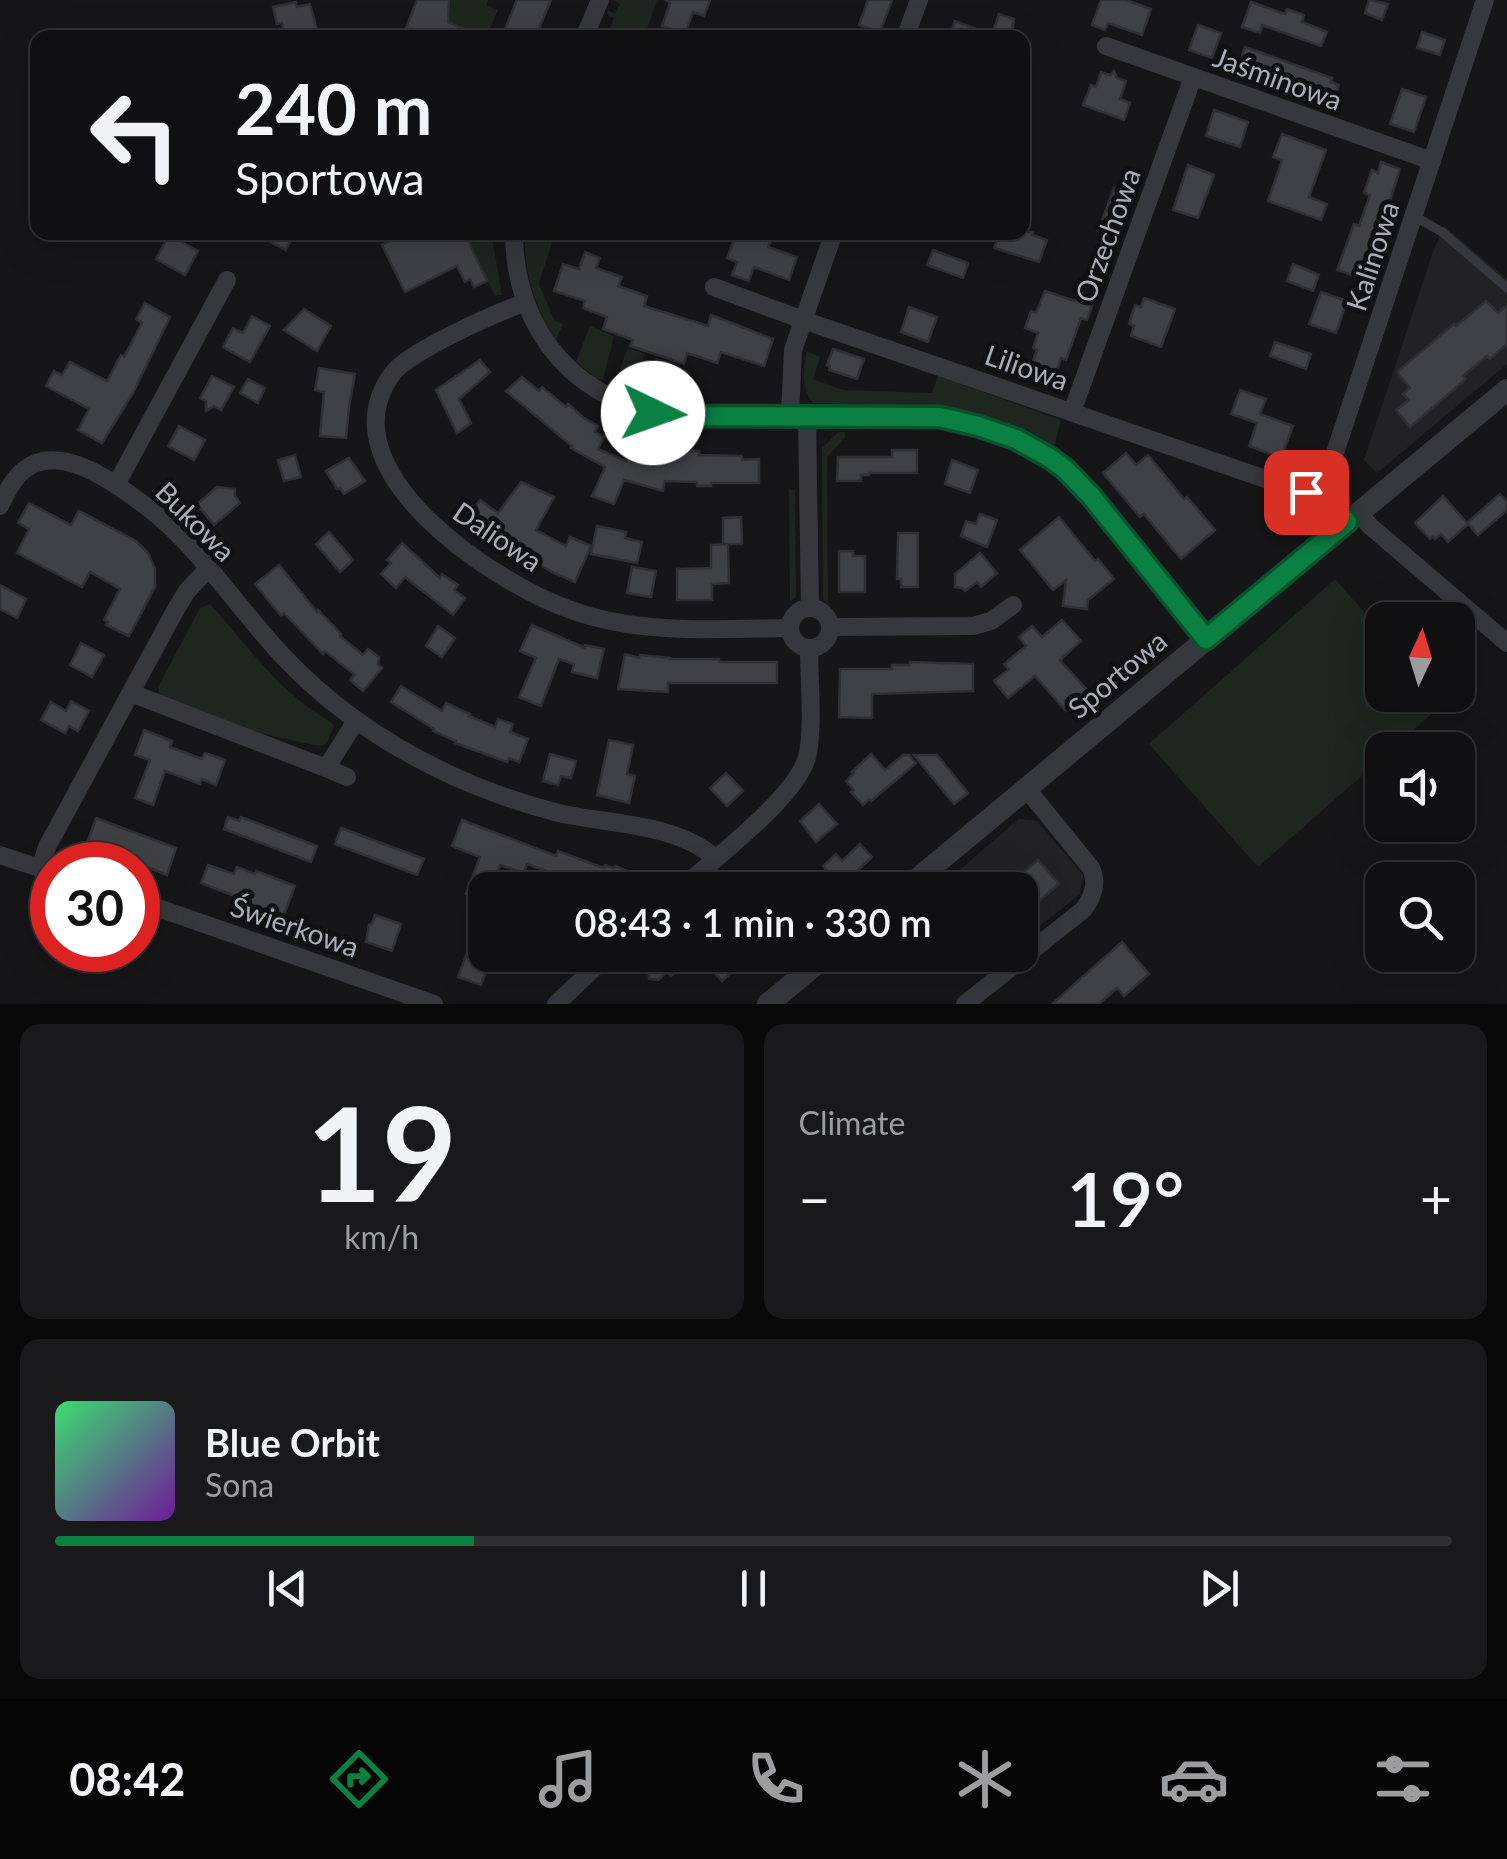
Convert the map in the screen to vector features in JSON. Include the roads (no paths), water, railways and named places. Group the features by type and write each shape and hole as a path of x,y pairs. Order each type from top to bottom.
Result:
{"street":[{"path":"587,30 600,0"},
{"path":"908,30 919,0"},
{"name":"Kalinowa","path":"1324,494 1327,475 1486,0"},
{"name":"Jaśminowa","path":"1106,46 1432,162"},
{"name":"Orzechowa","path":"1072,412 1193,76"},
{"path":"514,240 525,303 545,340 582,381 603,395 664,414 940,417 1016,439 1050,458 1078,481 1206,639"},
{"path":"810,608 792,358 831,240"},
{"name":"Bukowa","path":"227,280 116,485 165,522 284,657 356,721 409,753 473,784 561,813 678,836 698,844 715,858"},
{"name":"Liliowa","path":"714,287 1289,487 1324,494"},
{"name":"Daliowa","path":"525,303 417,354 395,370 386,383 377,430 386,463 407,497 464,552 521,587 574,612 648,626 790,628"},
{"name":"Sportowa","path":"926,872 1507,390"},
{"path":"0,506 16,478 36,464 51,460 80,464 116,485"},
{"path":"1324,494 1353,518 1370,526 1507,643"},
{"path":"50,842 186,591 208,569"},
{"path":"830,627 973,626 991,621 1013,604"},
{"path":"810,608 824,614 830,627 825,641 809,649 794,641 790,628 796,613 810,608"},
{"path":"700,872 786,794 802,771 809,748 809,649"},
{"path":"131,693 348,777"},
{"path":"326,768 356,721"},
{"path":"965,1004 1084,909 1094,891 1095,875 1091,868 1026,788"},
{"path":"0,855 30,865"},
{"name":"Świerkowa","path":"160,908 434,1004"},
{"path":"556,1004 590,972"},
{"path":"768,1004 807,972"}],"lane":[{"path":"1414,216 1442,232 1507,288"}]}
